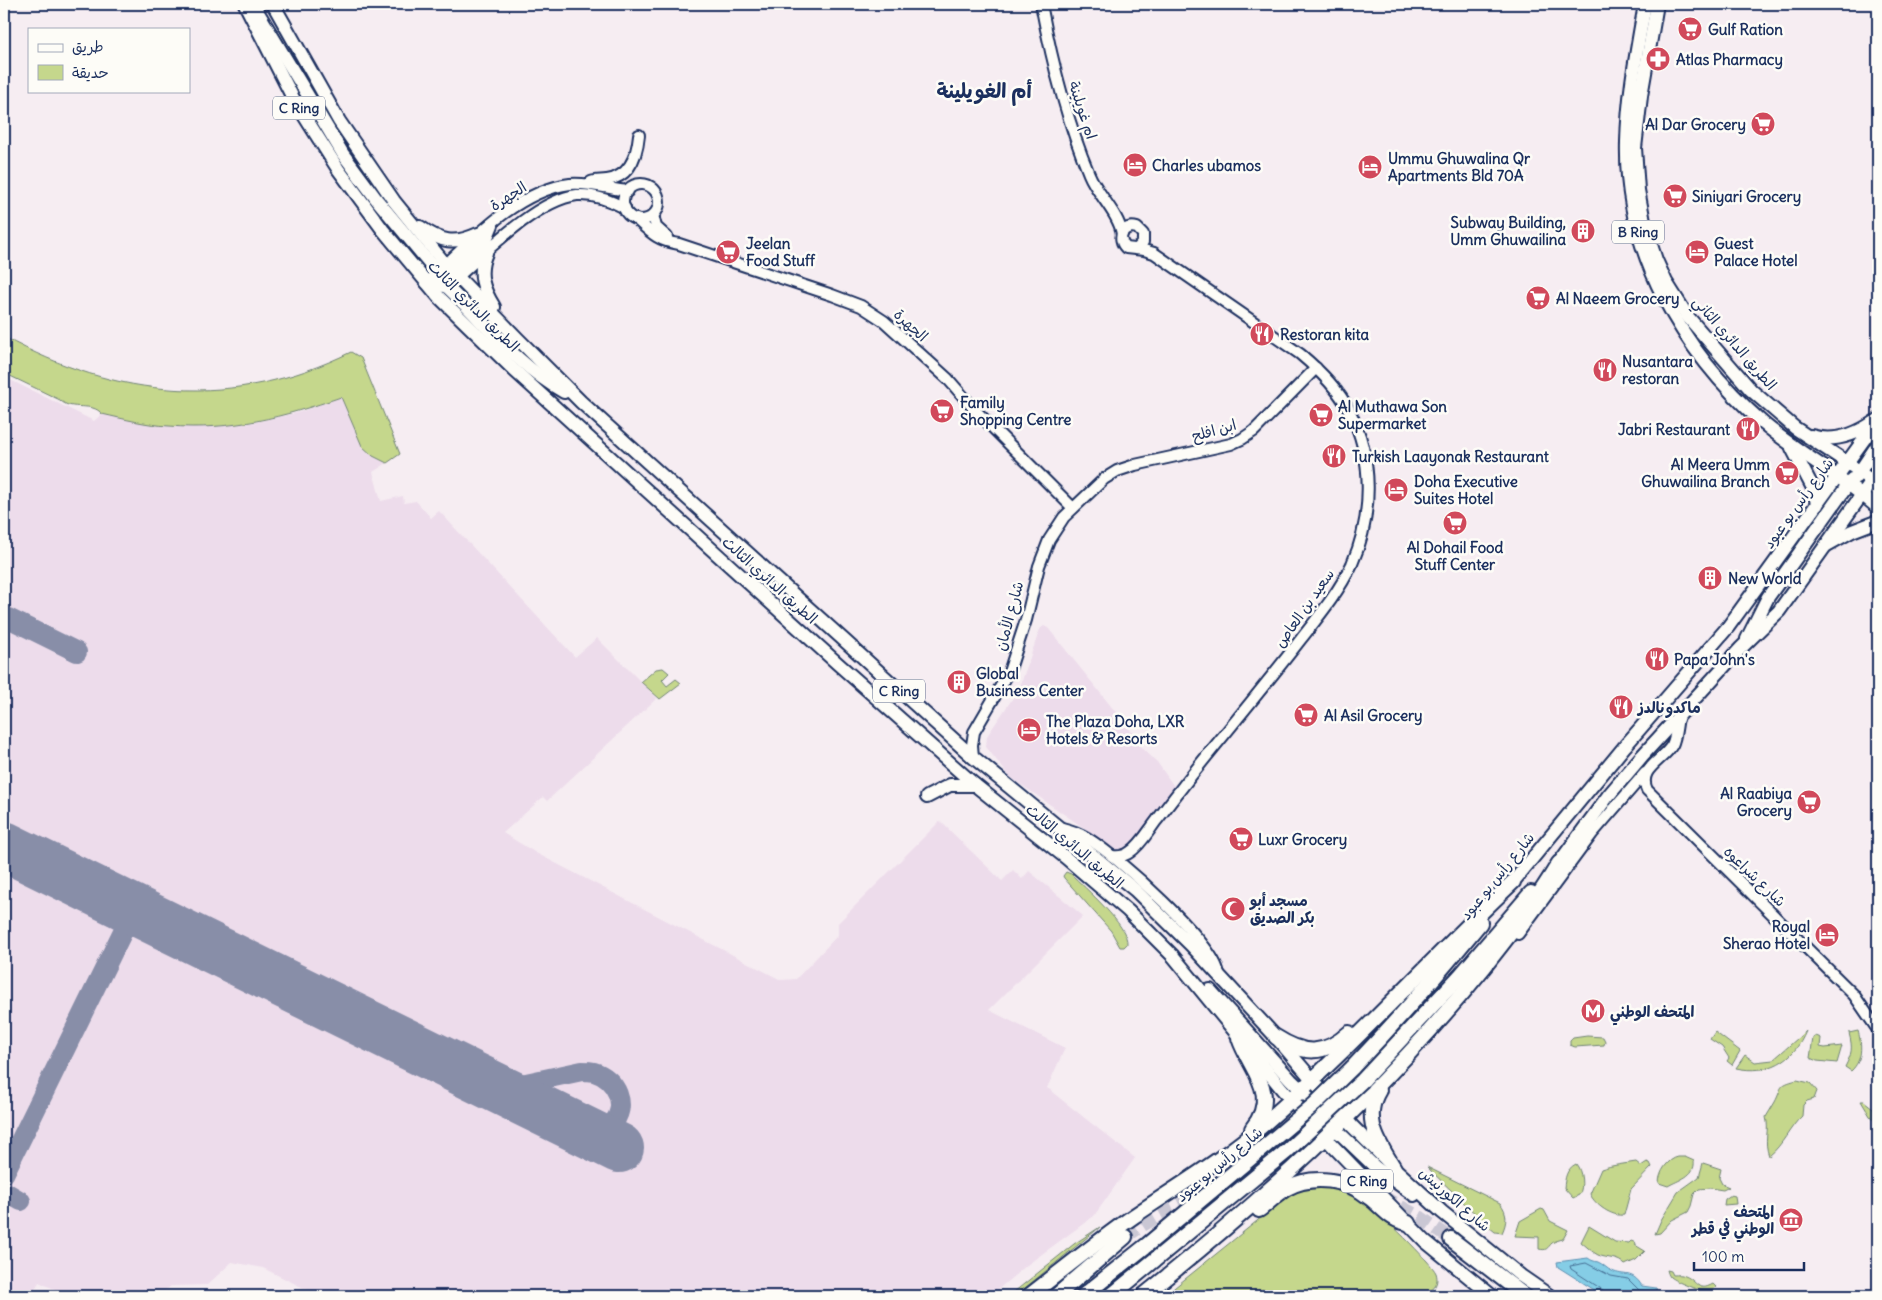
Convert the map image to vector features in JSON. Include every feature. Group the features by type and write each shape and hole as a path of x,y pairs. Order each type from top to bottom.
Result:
{"highway":[{"path":"1143,1296 1262,1195 1346,1119 1446,1013 1534,902 1559,863"},
{"path":"1111,1296 1287,1151 1364,1080 1454,983 1504,923 1559,863"},
{"path":"1029,1296 1134,1216 1225,1154 1259,1128 1312,1080 1428,966 1458,933 1513,882"},
{"name":"شارع رأس بو عبود","path":"1083,1296 1148,1245 1315,1104 1396,1022 1445,966 1513,882"},
{"path":"1276,1037 1291,1047 1302,1050 1314,1051 1332,1046 1428,966"},
{"path":"1225,1154 1257,1123 1264,1102 1261,1081 1245,1054 1239,1038"},
{"path":"1389,1074 1374,1101 1371,1120 1376,1138 1394,1168"},
{"path":"1156,1286 1194,1264 1284,1190 1303,1182 1323,1180 1349,1185 1365,1194 1395,1220 1408,1223"},
{"path":"1056,1296 1125,1237"},
{"path":"1451,1239 1525,1296"}],"main road":[{"name":"الطريق الدائري الثالث","path":"245,4 289,91 322,145 383,230 443,279 501,321 581,402 973,757 1135,890 1276,1037 1346,1119"},
{"path":"253,4 343,154 377,200 443,279 520,360 544,380 581,402"},
{"name":"الطريق الدائري الثالث","path":"273,4 290,37 359,152 408,218 443,279 514,370 975,785 1044,839 1128,911 1188,974 1239,1038 1296,1095 1330,1133"},
{"name":"الطريق الدائري الثاني","path":"1645,4 1629,95 1626,144 1632,208 1644,254 1664,298 1677,323 1693,347 1730,390 1762,422 1790,445 1849,485 1878,508"},
{"name":"الطريق الدائري الثاني","path":"1657,4 1641,96 1635,148 1638,190 1645,227 1656,260 1676,300 1708,341 1759,398 1804,434 1848,463"},
{"path":"408,218 430,234 444,240 460,241 478,234"},
{"path":"443,279 482,242 492,225"},
{"path":"486,253 481,267 482,282 501,321"},
{"path":"1804,434 1816,438 1841,438 1854,434 1878,419"},
{"name":"شارع رأس بو عبود","path":"1513,882 1619,753 1728,626 1848,463 1878,419"},
{"path":"1861,495 1856,484 1856,478 1878,444"},
{"path":"1790,445 1815,492 1817,505"},
{"path":"1745,644 1768,597 1849,485 1853,476 1852,469 1848,463"},
{"name":"B Ring","path":"1848,463 1876,479"},
{"path":"1559,863 1608,796 1642,756 1745,644 1779,611 1794,592 1822,548 1861,495 1876,479"},
{"path":"1822,548 1852,531 1878,521"},
{"path":"927,797 950,785 975,785"},
{"path":"1188,974 1217,996 1296,1095 1332,1120 1346,1119"},
{"name":"شارع الكورنيش","path":"1346,1119 1394,1168 1442,1212 1521,1276 1550,1296"},
{"path":"1330,1133 1401,1186 1442,1212"},
{"name":"C Ring","path":"1330,1133 1425,1241 1492,1296"}],"street":[{"name":"ام غويلينة","path":"1041,4 1050,53 1066,111 1090,176 1116,219 1122,234"},
{"path":"584,184 614,178 624,172 635,158 639,135"},
{"name":"الجهرة","path":"443,279 478,234 517,206 547,190 570,184 584,184 628,191"},
{"path":"639,185 648,186 653,189 659,201 657,210 653,215 645,219 636,219 629,215 625,208 624,199 628,191 639,185"},
{"name":"الجهرة","path":"443,279 486,253 527,218 566,198 578,195 594,196 609,200 625,208"},
{"name":"الجهرة","path":"653,215 656,227 661,233 679,244"},
{"name":"الجهرة","path":"636,219 658,238 832,295 873,312 948,379 976,411 1073,508"},
{"name":"ام غويلينة","path":"1116,219 1130,227"},
{"path":"1130,227 1140,229 1144,239 1142,245 1137,249 1129,250 1121,241 1122,234 1130,227"},
{"name":"سعيد بن العاص","path":"1130,872 1130,860 1134,849 1319,616 1339,588 1352,564 1360,539 1365,515 1368,481 1365,456 1349,410 1316,368 1300,354 1154,253 1144,239"},
{"name":"سعيد بن العاص","path":"1137,249 1154,253"},
{"name":"ابن افلح","path":"1073,508 1110,474 1124,468 1242,440 1254,431 1316,368"},
{"name":"شارع الأمان","path":"973,757 974,732 997,695 1012,663 1044,553 1056,528 1073,508"},
{"path":"1482,969 1494,964 1500,957 1592,834 1647,770 1673,744 1678,718"},
{"path":"952,738 963,738 974,732"},
{"path":"1626,794 1638,790 1648,792 1644,780 1647,770"},
{"name":"شارع شراعوه","path":"1648,792 1854,994 1864,1006 1878,1030"},
{"name":"الطريق الدائري الثالث","path":"1061,828 1084,836 1112,856 1130,872 1184,924 1215,961 1219,976"},
{"path":"1112,856 1123,856 1134,849"}],"shaded area":[{"path":"4,377 94,421 102,414 144,423 176,427 251,423 300,412 341,397 362,446 373,456 387,463 373,472 381,501 403,496 404,503 416,501 431,518 439,511 575,657 597,638 657,698 547,801 543,797 503,833 536,853 781,980 796,979 838,935 838,923 940,821 1002,881 1013,870 1022,879 1029,871 1083,916 989,1010 1065,1048 1047,1088 1135,1158 1094,1216 1027,1265 990,1296 320,1296 263,1268 232,1262 207,1285 171,1286 158,1296 69,1296 39,1282 31,1296 4,1296"},
{"path":"1044,626 1048,628 1135,736 1138,744 1157,762 1181,800 1129,859 1010,777 986,747 987,736 1019,689 1040,629"}],"green space":[{"path":"4,337 47,358 90,374 133,384 176,389 219,389 263,383 307,371 351,352 361,358 400,454 387,463 373,456 362,446 341,397 299,411 257,421 192,427 152,424 102,414 93,408 65,404 4,373"},
{"path":"663,668 669,673 662,680 667,686 676,679 681,683 660,699 641,682 656,669"},
{"path":"1066,872 1071,874 1114,917 1126,936 1127,944 1124,947 1120,947 1111,931 1064,878 1063,876"},
{"path":"1806,1031 1795,1050 1779,1063 1759,1069 1736,1068 1745,1055 1755,1062 1773,1060"},
{"path":"1858,1031 1860,1057 1851,1071 1845,1067 1851,1051 1849,1033"},
{"path":"1715,1032 1740,1051 1732,1065 1727,1061 1729,1058 1722,1047 1710,1039"},
{"path":"1587,1036 1603,1037 1604,1045 1575,1047 1570,1045 1570,1041 1573,1038"},
{"path":"1816,1036 1821,1038 1820,1047 1842,1046 1837,1063 1817,1061 1810,1058 1813,1038"},
{"path":"1797,1080 1810,1083 1817,1091 1814,1099 1807,1101 1803,1105 1802,1116 1769,1156 1767,1150 1766,1117 1783,1085"},
{"path":"1861,1101 1864,1101 1878,1112 1878,1125 1870,1116"},
{"path":"1685,1157 1694,1161 1692,1170 1685,1177 1668,1186 1659,1183 1665,1167 1671,1160"},
{"path":"1636,1162 1641,1166 1647,1162 1652,1167 1631,1189 1624,1215 1609,1212 1592,1198 1590,1194 1601,1169"},
{"path":"1703,1163 1721,1169 1719,1178 1722,1184 1729,1187 1723,1190 1699,1189 1694,1194 1688,1212 1672,1220 1660,1233 1655,1234 1678,1192 1699,1177"},
{"path":"1576,1164 1581,1175 1582,1184 1581,1192 1573,1198 1564,1188 1568,1171"},
{"path":"1427,1167 1500,1203 1506,1218 1502,1233 1495,1232 1489,1227"},
{"path":"1329,1187 1368,1204 1393,1226 1436,1273 1437,1281 1434,1288 1421,1296 1164,1296 1278,1204 1298,1191"},
{"path":"1731,1195 1735,1196 1736,1204 1724,1205 1725,1199"},
{"path":"1541,1209 1544,1210 1550,1221 1568,1230 1563,1239 1553,1242 1544,1250 1539,1249 1539,1237 1515,1236 1520,1221"},
{"path":"1589,1226 1615,1242 1629,1243 1631,1241 1645,1251 1636,1260 1625,1265 1616,1259 1598,1255 1581,1242"},
{"path":"1100,1227 1015,1296 1009,1296 1074,1244"},
{"path":"1667,1270 1671,1271 1673,1275 1689,1278 1701,1287 1713,1284 1716,1287 1709,1292 1696,1289 1673,1279 1669,1276"}],"water":[{"path":"1588,1258 1612,1271 1632,1276 1642,1286 1656,1288 1659,1296 1604,1296 1558,1267 1557,1262"}],"taxiway":[{"path":"4,616 77,652"},
{"path":"4,1174 124,929 123,913 113,901"},
{"path":"124,929 138,920 156,921"},
{"path":"482,1080 498,1085 512,1086 582,1071 602,1075 609,1080 618,1094 619,1110 617,1118 611,1125 604,1130 590,1135"},
{"path":"4,1191 21,1201"}],"runway":[{"path":"4,846 619,1148"}],"tunnel":[{"path":"1125,1237 1162,1214 1202,1196 1243,1185 1287,1181"},
{"path":"1382,1197 1421,1218 1451,1239"}],"place":[{"name":"Gulf Ration","path":"1690,29"},
{"name":"Atlas Pharmacy","path":"1658,59"},
{"name":"Al Dar Grocery","path":"1763,124"},
{"name":"Charles ubamos","path":"1135,165"},
{"name":"Ummu Ghuwalina Qr Apartments Bld 70A","path":"1370,167"},
{"name":"Siniyari Grocery","path":"1675,196"},
{"name":"Subway Building, Umm Ghuwailina","path":"1583,231"},
{"name":"Jeelan Food Stuff","path":"728,252"},
{"name":"Guest Palace Hotel","path":"1697,252"},
{"name":"Al Naeem Grocery","path":"1538,298"},
{"name":"Restoran kita","path":"1262,334"},
{"name":"Nusantara restoran","path":"1605,370"},
{"name":"Family Shopping Centre","path":"942,411"},
{"name":"Al Muthawa Son Supermarket","path":"1321,415"},
{"name":"Jabri Restaurant","path":"1748,429"},
{"name":"Turkish Laayonak Restaurant","path":"1334,456"},
{"name":"Al Meera Umm Ghuwailina Branch","path":"1787,473"},
{"name":"Doha Executive Suites Hotel","path":"1396,490"},
{"name":"Al Dohail Food Stuff Center","path":"1455,523"},
{"name":"New World","path":"1710,578"},
{"name":"Papa John's","path":"1657,659"},
{"name":"Global Business Center","path":"959,682"},
{"name":"ماكدونالدز","path":"1621,707"},
{"name":"Al Asil Grocery","path":"1306,715"},
{"name":"The Plaza Doha, LXR Hotels & Resorts","path":"1029,730"},
{"name":"Al Raabiya Grocery","path":"1809,802"},
{"name":"Luxr Grocery","path":"1241,839"},
{"name":"مسجد أبو بكر الصديق","path":"1233,909"},
{"name":"Royal Sherao Hotel","path":"1827,935"},
{"name":"المتحف الوطني","path":"1593,1011"},
{"name":"المتحف الوطني في قطر","path":"1791,1220"}],"district":[{"name":"أم الغويلينة","path":"984,90"}]}
